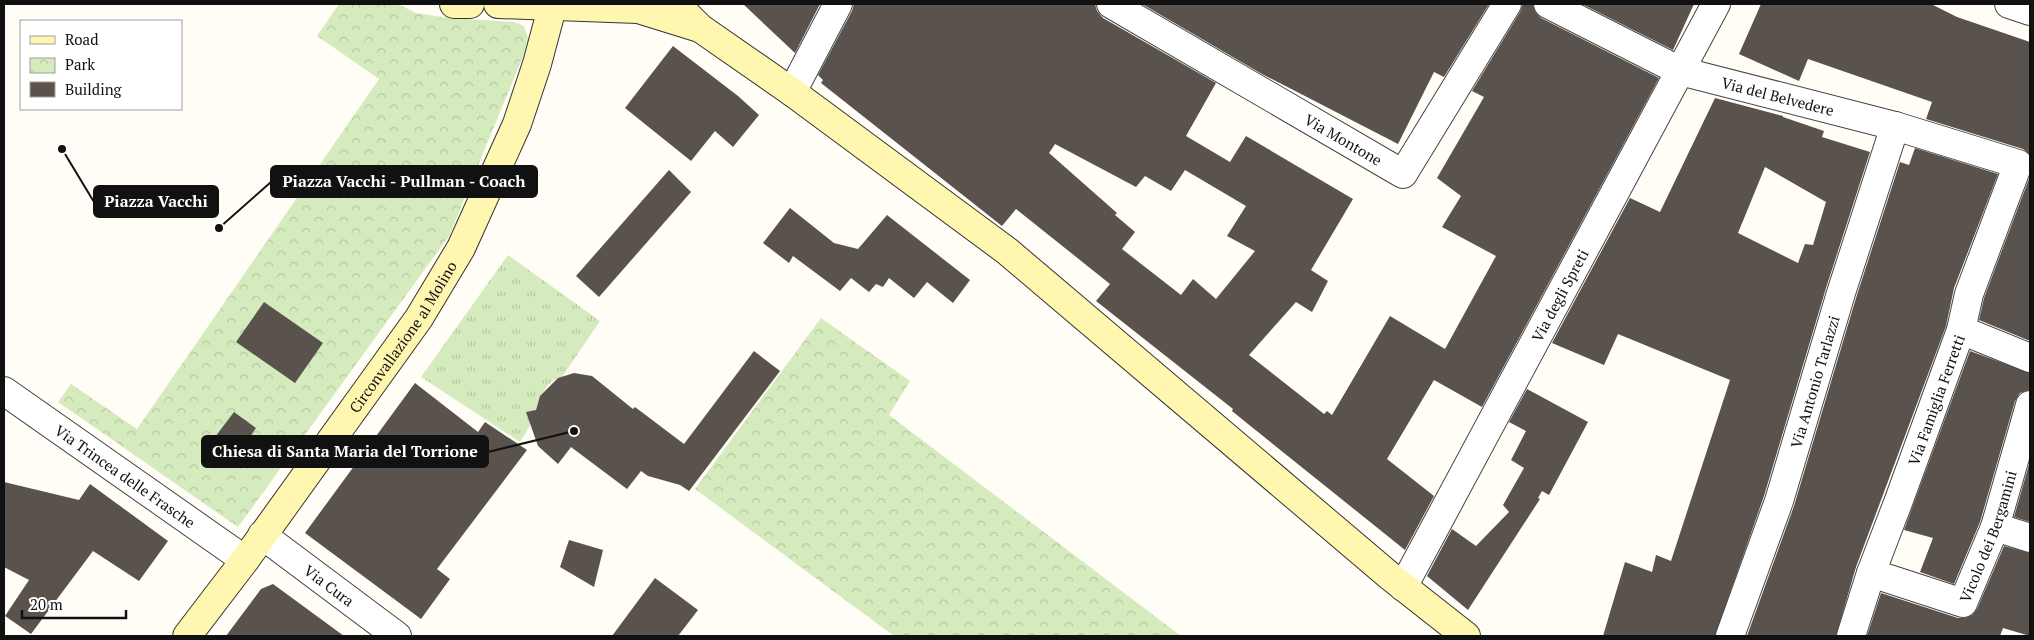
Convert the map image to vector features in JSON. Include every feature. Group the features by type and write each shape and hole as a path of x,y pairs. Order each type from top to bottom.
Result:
{"street":[{"path":"454,4 470,4"},
{"path":"498,4 638,10 700,28"},
{"path":"676,4 700,28 792,92 1013,256 1403,587 1466,636"},
{"path":"792,92 838,4"},
{"name":"Via Montone","path":"1111,4 1403,174 1507,4"},
{"name":"Via del Belvedere","path":"1548,4 1680,71 1895,126 2018,164"},
{"name":"Via degli Spreti","path":"1403,587 1716,4"},
{"path":"2009,4 2030,11"},
{"name":"Circonvallazione al Molino","path":"187,636 245,560 419,318 461,248 517,124 538,64 553,5"},
{"name":"Via Antonio Tarlazzi","path":"1730,636 1779,501 1841,293 1895,126"},
{"name":"Via Famiglia Ferretti","path":"1851,636 1871,573 1961,330 1969,294 2018,164"},
{"path":"1961,330 2030,358"},
{"name":"Via Trincea delle Frasche","path":"4,391 245,560"},
{"name":"Vicolo dei Bergamini","path":"1871,573 1963,603 1995,527 2030,405"},
{"path":"1995,527 2030,538"},
{"name":"Via Cura","path":"262,535 397,636"}],"green space":[{"path":"339,4 398,4 416,13 448,18 514,22 524,26 528,39 524,54 449,236 238,527 58,402 71,384 137,429 379,79 317,36"},
{"path":"508,255 600,321 562,377 549,384 544,390 530,425 520,442 421,377"},
{"path":"821,318 910,381 889,415 1181,636 894,636 695,489"}],"building":[{"path":"743,4 820,4 795,53"},
{"path":"854,4 1095,4 1097,11 1103,18 1216,83 1186,136 1230,162 1246,136 1353,199 1311,270 1328,281 1312,312 1296,302 1249,355 1324,414 1327,411 1332,415 1390,316 1445,349 1496,256 1442,227 1461,196 1437,178 1484,97 1472,91 1523,4 1533,4 1535,12 1541,18 1659,78 1482,407 1434,380 1387,459 1434,496 1405,550 1232,411 1233,409 1096,301 1110,284 1016,209 1002,226 821,83 823,80 818,75","holes":["1055,144 1136,187 1145,176 1171,191 1185,170 1246,206 1227,236 1255,251 1216,299 1193,279 1181,295 1122,249 1135,232 1115,215 1117,213 1049,153"]},
{"path":"1142,4 1489,4 1444,77 1434,72 1398,144 1262,74"},
{"path":"1582,4 1694,4 1673,50"},
{"path":"1761,4 1931,4 1957,17 2030,42 2030,155 2023,149 1926,119 1932,102 1808,59 1799,81 1739,54"},
{"path":"673,46 738,96 759,115 733,147 715,131 691,161 625,108"},
{"path":"1715,98 1783,116 1824,131 1822,137 1870,152 1826,288 1764,496 1715,636 1603,636 1625,562 1652,572 1656,555 1671,561 1730,380 1618,334 1604,365 1552,343 1630,198 1660,212","holes":["1765,167 1826,202 1813,245 1805,244 1798,263 1738,233"]},
{"path":"1915,148 1998,174 1954,288 1946,326 1856,567 1836,636 1747,636 1794,506 1856,298 1900,162 1909,165"},
{"path":"669,170 691,192 599,297 576,276"},
{"path":"2030,176 2030,341 1979,320 1984,298"},
{"path":"790,208 834,243 858,249 887,215 970,280 953,303 927,282 914,298 889,278 883,287 876,284 869,292 851,278 840,291 793,256 789,263 763,243"},
{"path":"264,302 323,343 295,383 236,342"},
{"path":"754,351 780,371 689,491 680,485 648,476 641,471 627,489 571,447 558,464 538,446 526,412 536,410 540,396 558,378 574,373 592,376 633,409 635,407 684,444"},
{"path":"1970,351 2030,373 2030,390 2020,393 2015,401 1980,522 1954,584 1920,572 1933,538 1904,530"},
{"path":"415,383 478,432 485,422 527,450 437,569 450,579 421,619 305,533"},
{"path":"1527,389 1588,422 1549,495 1542,491 1538,498 1540,499 1468,610 1427,576 1452,529 1476,546 1509,512 1503,505 1524,468 1511,460 1526,431 1509,422"},
{"path":"234,412 256,428 235,458 212,441"},
{"path":"2030,461 2030,522 2014,517"},
{"path":"4,482 79,500 90,484 168,541 139,581 93,551 31,634 5,616 29,580 4,567"},
{"path":"569,540 603,550 594,587 560,567"},
{"path":"2004,546 2030,553 2030,636 2003,628 2000,636 1867,636 1881,593 1958,618 1972,615 1977,609"},
{"path":"655,578 698,610 678,636 612,636"},
{"path":"273,584 344,636 226,636 261,589"}],"place":[{"name":"Piazza Vacchi","path":"62,149"},
{"name":"Piazza Vacchi - Pullman - Coach","path":"219,228"},
{"name":"Chiesa di Santa Maria del Torrione","path":"574,431"}]}
